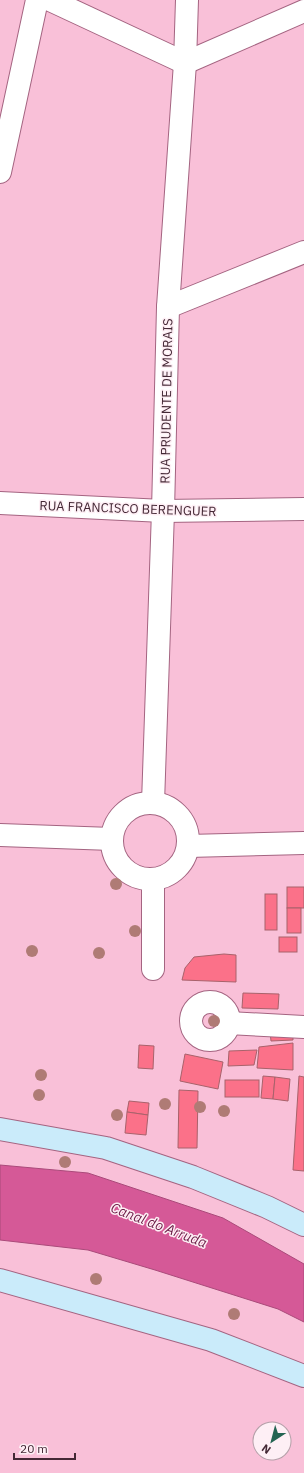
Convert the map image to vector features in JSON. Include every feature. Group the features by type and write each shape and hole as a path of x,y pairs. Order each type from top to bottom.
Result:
{"main road":[{"path":"0,1129 106,1148 193,1177 267,1207 304,1225"},
{"path":"0,1280 211,1340 304,1376"}],"street":[{"path":"0,172 37,0"},
{"path":"50,0 185,63 304,11"},
{"name":"RUA PRUDENTE DE MORAIS","path":"153,803 168,307 185,63 187,0"},
{"path":"168,307 304,252"},
{"name":"RUA FRANCISCO BERENGUER","path":"0,503 163,511 304,509"},
{"path":"153,803 164,806 175,812 183,821 187,832 188,846 183,862 177,869 162,878 152,880 131,875 123,868 116,860 112,849 112,839 114,827 121,816 130,809 141,804 153,803"},
{"path":"0,835 112,839"},
{"path":"188,846 304,843"},
{"path":"152,880 153,969"},
{"path":"228,1023 304,1026"}],"water":[{"name":"Canal do Arruda","path":"0,1165 88,1173 223,1218 304,1264 304,1322 278,1309 88,1250 0,1240"}],"building":[{"path":"287,887 304,887 304,908 287,908"},
{"path":"265,894 277,894 277,930 265,930"},
{"path":"287,908 301,908 301,933 287,933"},
{"path":"279,937 297,937 297,952 279,952"},
{"path":"224,954 236,955 236,982 182,980 185,968 194,957"},
{"path":"243,993 279,994 278,1009 242,1008"},
{"path":"293,1030 293,1040 271,1041 270,1032"},
{"path":"293,1043 293,1070 257,1068 259,1047"},
{"path":"139,1045 154,1046 153,1069 138,1068"},
{"path":"257,1050 254,1065 228,1066 229,1051"},
{"path":"185,1054 223,1062 218,1089 180,1081"},
{"path":"263,1076 275,1077 273,1099 261,1098"},
{"path":"299,1076 304,1077 304,1171 293,1170"},
{"path":"275,1077 290,1079 288,1101 273,1099"},
{"path":"225,1080 259,1080 259,1097 225,1097"},
{"path":"179,1090 198,1091 197,1148 178,1148"},
{"path":"129,1101 149,1103 148,1115 127,1112"},
{"path":"127,1112 148,1115 146,1135 125,1133"}]}
